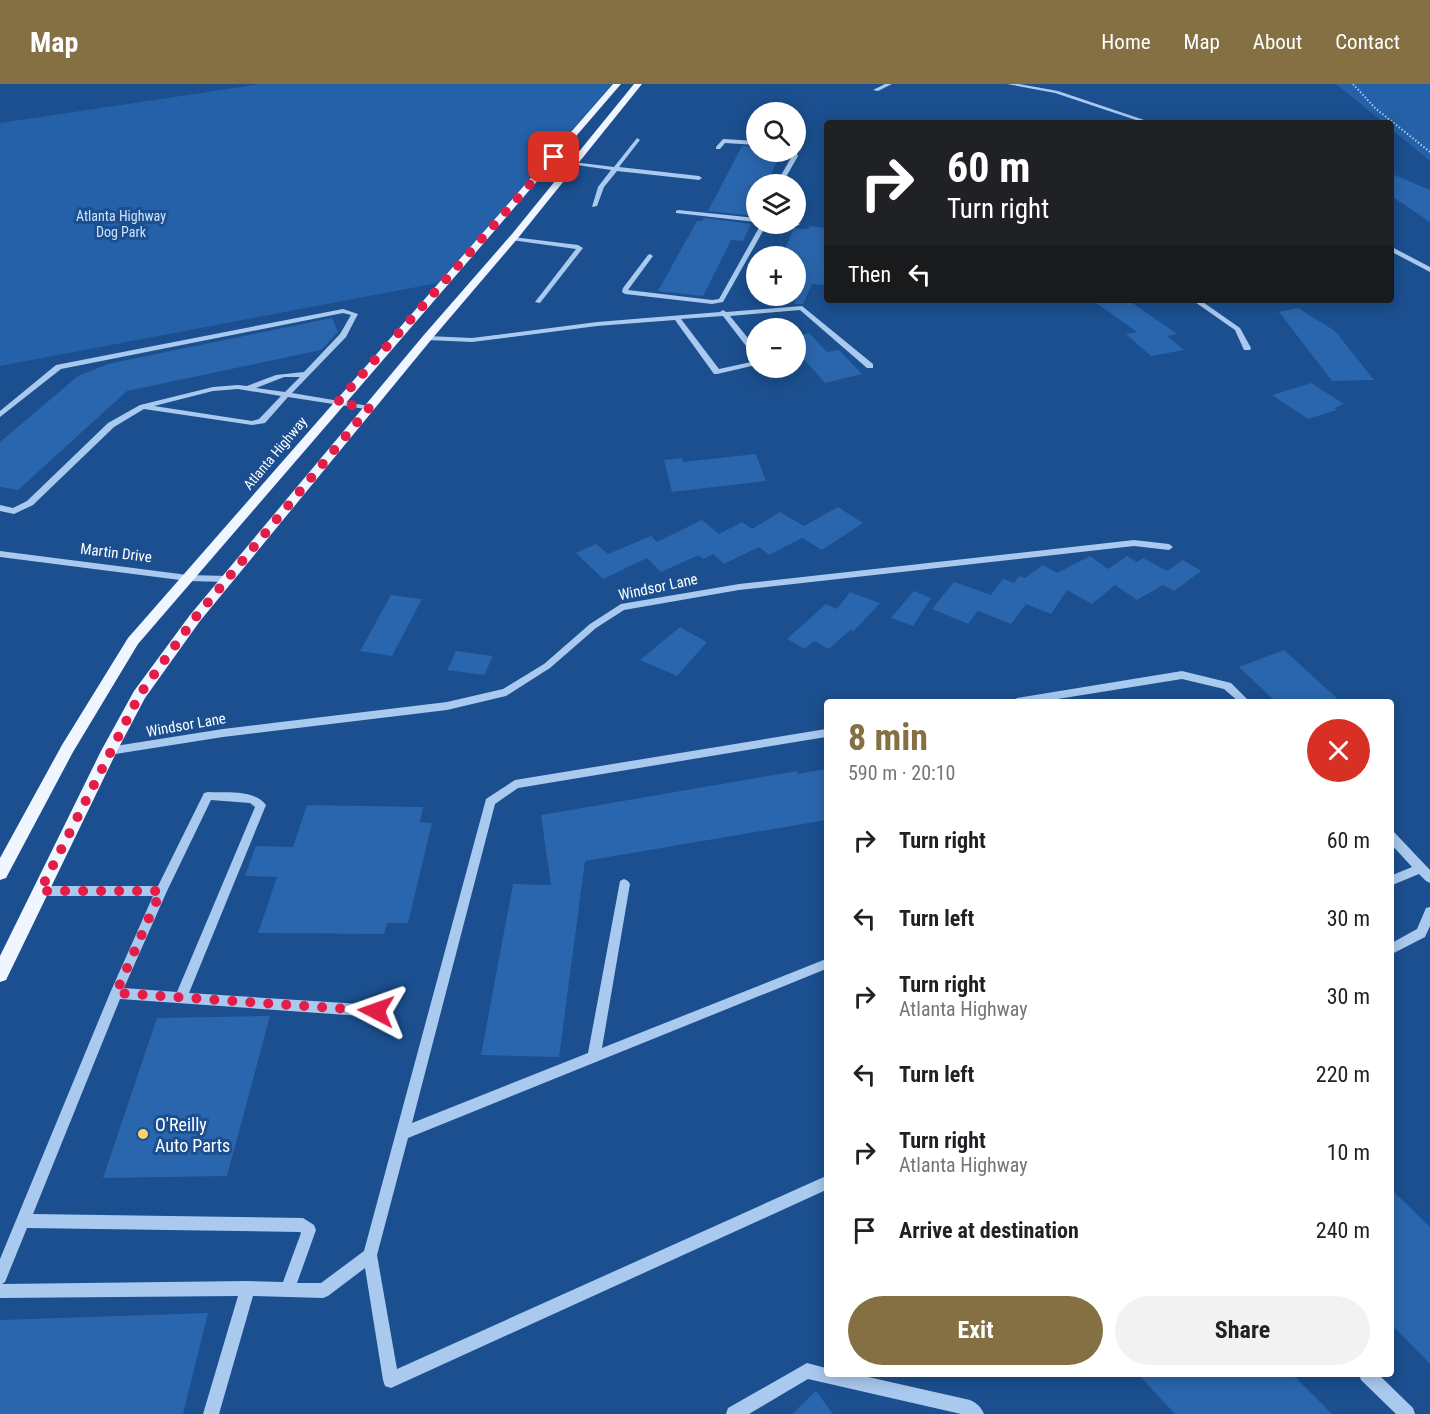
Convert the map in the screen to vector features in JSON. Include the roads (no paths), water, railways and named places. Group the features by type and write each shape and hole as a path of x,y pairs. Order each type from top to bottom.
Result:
{"main road":[{"name":"Atlanta Highway","path":"0,873 67,749 133,641 337,403 617,84"},
{"path":"0,974 140,694 195,618 427,338 513,239 638,84"}],"street":[{"path":"876,90 889,84"},
{"path":"1010,84 1056,92 1139,120"},
{"path":"594,206 601,186 638,140"},
{"path":"717,148 723,141 746,142"},
{"path":"573,164 699,178"},
{"path":"678,212 746,219"},
{"path":"650,256 625,292 720,301 758,234"},
{"path":"513,239 567,243 579,248 538,302"},
{"path":"1394,250 1430,270"},
{"path":"1199,303 1238,329 1247,348"},
{"path":"427,338 472,340 597,324 723,312 802,308 870,366"},
{"path":"0,415 59,367 343,311 355,314 343,335 262,421 143,407"},
{"path":"723,312 746,341"},
{"path":"676,317 717,372 746,365"},
{"path":"249,389 266,379 294,373 307,375"},
{"path":"0,508 14,511 30,503 111,425 143,407 213,389 238,387 369,408"},
{"name":"Windsor Lane","path":"109,752 223,733 447,706 506,692 546,666 593,626 621,607 739,587 1134,543 1169,547"},
{"name":"Martin Drive","path":"0,554 188,578 228,579"},
{"path":"1035,699 1182,675 1227,686 1242,699"},
{"path":"824,733 515,784 490,802 370,1255 391,1380 824,1184"},
{"path":"0,1277 116,993 161,891 208,796 252,799 261,805 181,998"},
{"path":"1394,839 1430,878"},
{"path":"1394,879 1420,868"},
{"path":"594,1057 624,884"},
{"path":"40,891 161,891"},
{"path":"1394,948 1422,933 1430,912"},
{"path":"402,1134 824,965"},
{"path":"116,993 376,1011"},
{"path":"23,1221 303,1225 309,1230 288,1290"},
{"path":"0,1291 248,1288 323,1291 370,1255"},
{"path":"211,1414 248,1288"},
{"path":"734,1414 807,1371 824,1375"},
{"path":"833,1377 970,1408 976,1414"},
{"path":"1370,1377 1407,1414"}],"place":[{"name":"O'Reilly Auto Parts","path":"143,1134"}],"park label":[{"name":"Atlanta Highway Dog Park","path":"121,224"}]}
